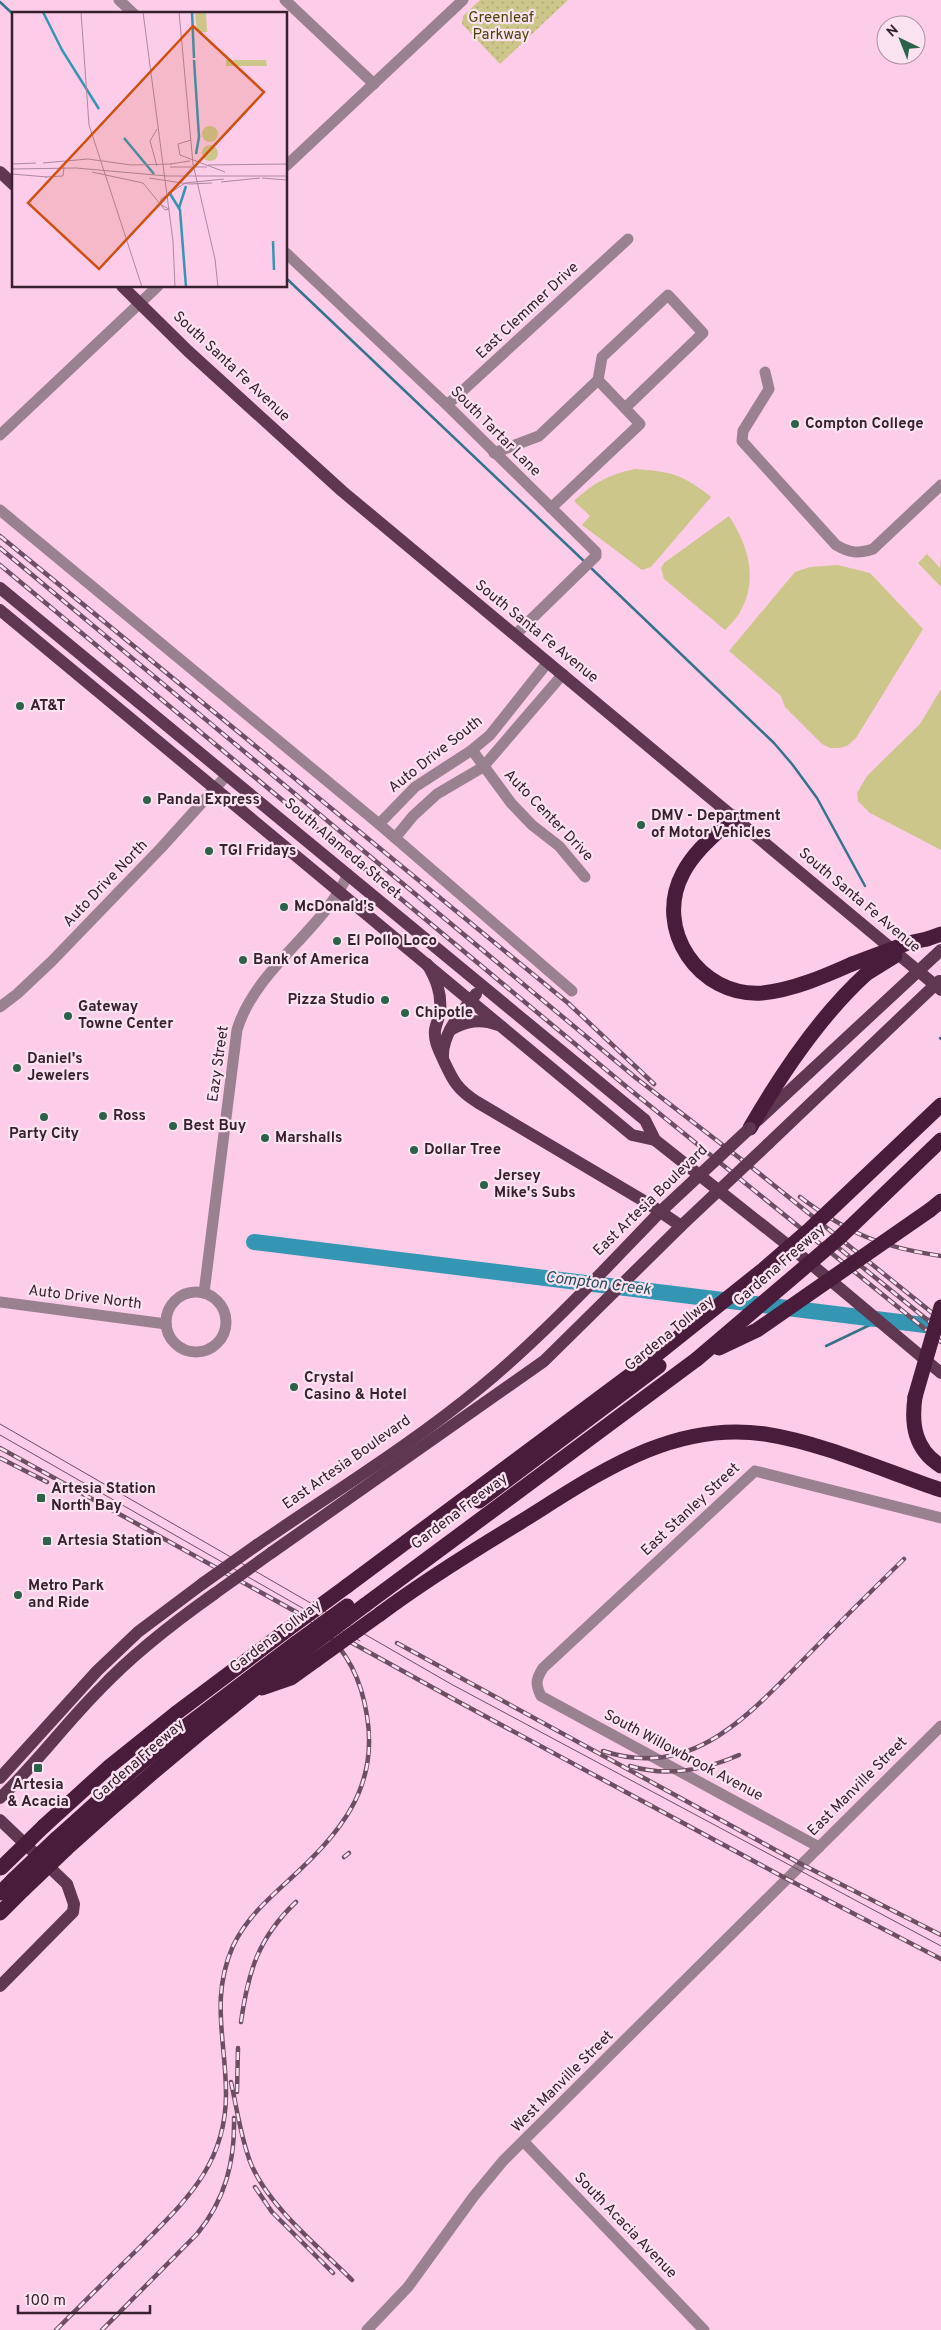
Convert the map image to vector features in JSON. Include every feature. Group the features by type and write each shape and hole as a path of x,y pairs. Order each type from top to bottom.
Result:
{"highway":[{"path":"734,817 692,860 678,885 674,902 674,920 680,945 688,958 708,978 720,984 748,992 762,993 782,989 908,944 934,937"},
{"path":"750,1128 834,1004 866,974 934,937"},
{"name":"Gardena Freeway","path":"0,1868 110,1766 175,1714 399,1547 652,1365 808,1231 941,1105"},
{"name":"Gardena Tollway","path":"652,1365 793,1257 873,1185 941,1118"},
{"name":"Gardena Freeway","path":"592,1436 697,1358 839,1238 941,1140"},
{"path":"697,1358 757,1330 941,1201"},
{"path":"941,1307 915,1397 913,1413 916,1437 932,1460 941,1466"},
{"path":"305,1651 380,1614 422,1583 606,1468 643,1451 684,1438 725,1434 764,1434 811,1445 941,1490"},
{"name":"Gardena Tollway","path":"61,1844 179,1732 305,1651 360,1602 572,1440 592,1436"},
{"name":"Gardena Freeway","path":"0,1913 18,1885 61,1844 246,1694 290,1678 305,1651"},
{"path":"0,1893 18,1885"}],"main road":[{"path":"0,172 12,183"},
{"name":"South Santa Fe Avenue","path":"124,288 188,351 342,491 917,972 939,985"},
{"name":"South Alameda Street","path":"0,588 645,1120 655,1140 799,1254 938,1370"},
{"name":"South Alameda Street","path":"0,610 632,1135 655,1140"},
{"name":"East Artesia Boulevard","path":"0,1778 110,1658 138,1632 202,1584 458,1405 538,1337 655,1208 750,1128 941,950"},
{"path":"427,964 436,979 440,994 436,1043 451,1078 467,1095 682,1226"},
{"name":"East Artesia Boulevard","path":"0,1798 30,1768 93,1696 154,1638 271,1553 544,1361 768,1144 939,985"},
{"path":"443,1060 443,1050 450,1030 482,986"},
{"path":"450,1030 475,1021 487,1021 502,1026"},
{"path":"458,1405 467,1416"},
{"path":"324,1499 334,1510"},
{"path":"0,1820 67,1884 74,1908 73,1912 0,1986"}],"street":[{"path":"119,0 132,12"},
{"path":"285,0 374,84"},
{"path":"288,162 374,84 460,1"},
{"name":"East Clemmer Drive","path":"447,406 628,239"},
{"name":"South Tartar Lane","path":"288,255 447,406 596,552 596,556 514,635"},
{"path":"0,435 156,288"},
{"path":"494,453 539,436 598,380 602,357 668,295 703,333 625,408"},
{"path":"764,372 769,389 743,431 742,441 836,545 848,552 860,554 874,550 941,485"},
{"path":"551,508 640,424 598,380"},
{"path":"0,510 395,838 572,991"},
{"name":"Auto Drive South","path":"378,824 415,787 472,750 490,735 548,662"},
{"path":"395,838 413,816 438,794 484,767 563,674"},
{"name":"Auto Center Drive","path":"472,750 512,803 532,825 559,846 585,877"},
{"name":"Auto Drive North","path":"0,1007 59,955 161,848 227,775"},
{"name":"Eazy Street","path":"204,1293 240,1018 251,1000 282,961 341,892 348,874"},
{"path":"192,1293 204,1293 218,1302 226,1318 225,1331 214,1347 202,1352 183,1350 173,1342 166,1324 168,1313 177,1299 192,1293"},
{"name":"Auto Drive North","path":"0,1302 166,1324"},
{"name":"East Stanley Street","path":"536,1687 537,1678 543,1668 755,1471 941,1518"},
{"name":"South Willowbrook Avenue","path":"536,1687 541,1696 550,1702 819,1847"},
{"name":"East Manville Street","path":"798,1870 941,1726"},
{"name":"West Manville Street","path":"367,2330 408,2288 487,2179 798,1870"},
{"name":"South Acacia Avenue","path":"524,2142 704,2330"}],"green space":[{"name":"Greenleaf Parkway","path":"480,0 568,0 500,64 462,24 463,16"},
{"path":"635,469 658,471 676,476 693,484 711,497 651,567 642,570 582,525 590,516 574,501 602,480"},
{"path":"729,516 746,551 750,575 746,600 738,615 725,630 664,579 661,568 664,563"},
{"path":"927,554 940,568 941,556 941,587 918,563"},
{"path":"838,565 870,573 923,629 856,738 847,746 830,748 822,744 785,707 781,696 729,651 795,572 810,567"},
{"path":"941,689 941,850 870,813 858,801 857,793 867,776 920,724"}],"waterway":[{"path":"0,2 12,13"},
{"path":"288,280 586,563"},
{"path":"590,567 774,743 817,798 865,886"},
{"name":"Compton Creek","path":"254,1242 941,1327"},
{"path":"826,1346 874,1323"}],"tram line":[{"path":"0,1424 451,1684 941,1946"},
{"path":"0,1435 360,1641"}],"railway":[{"path":"0,536 568,1003 654,1084"},
{"path":"0,548 636,1078 755,1170 941,1320"},
{"path":"0,565 628,1088 941,1342"},
{"path":"800,1197 834,1221 866,1237 901,1248 941,1256"},
{"path":"829,1240 941,1331"},
{"path":"0,1448 457,1701 787,1879 941,1959"},
{"path":"0,1458 47,1482"},
{"path":"603,1751 636,1758 665,1757 693,1749 718,1736 764,1699 904,1559"},
{"path":"56,2330 172,2214 200,2180 211,2162 219,2141 224,2119 226,2094 221,2002 226,1965 233,1946 244,1927 258,1910 307,1863 339,1827 361,1788 367,1766 369,1742 365,1703 352,1668 339,1648 322,1629"},
{"path":"397,1643 803,1865 941,1935"},
{"path":"630,1766 657,1771 685,1770 713,1765 739,1755"},
{"path":"344,1857 349,1853"},
{"path":"241,2022 247,1987 257,1957 272,1929 296,1902"},
{"path":"237,2092 238,2048"},
{"path":"231,2082 245,2144 251,2164 259,2180 282,2211 352,2280"},
{"path":"102,2330 197,2234 207,2221 221,2194 230,2165 233,2150 234,2118"},
{"path":"255,2187 272,2212 333,2273"}],"place":[{"name":"Compton College","path":"795,424"},
{"name":"AT&T","path":"20,706"},
{"name":"Panda Express","path":"147,800"},
{"name":"DMV - Department of Motor Vehicles","path":"641,825"},
{"name":"TGI Fridays","path":"209,851"},
{"name":"McDonald's","path":"284,907"},
{"name":"El Pollo Loco","path":"337,941"},
{"name":"Bank of America","path":"243,960"},
{"name":"Pizza Studio","path":"385,1000"},
{"name":"Chipotle","path":"405,1013"},
{"name":"Gateway Towne Center","path":"68,1016"},
{"name":"Daniel's Jewelers","path":"17,1068"},
{"name":"Ross","path":"103,1116"},
{"name":"Party City","path":"44,1117"},
{"name":"Best Buy","path":"173,1126"},
{"name":"Marshalls","path":"265,1138"},
{"name":"Dollar Tree","path":"414,1150"},
{"name":"Jersey Mike's Subs","path":"484,1185"},
{"name":"Crystal Casino & Hotel","path":"294,1387"},
{"name":"Artesia Station North Bay","path":"41,1498"},
{"name":"Artesia Station","path":"47,1541"},
{"name":"Metro Park and Ride","path":"18,1595"},
{"name":"Artesia & Acacia","path":"38,1768"}]}
